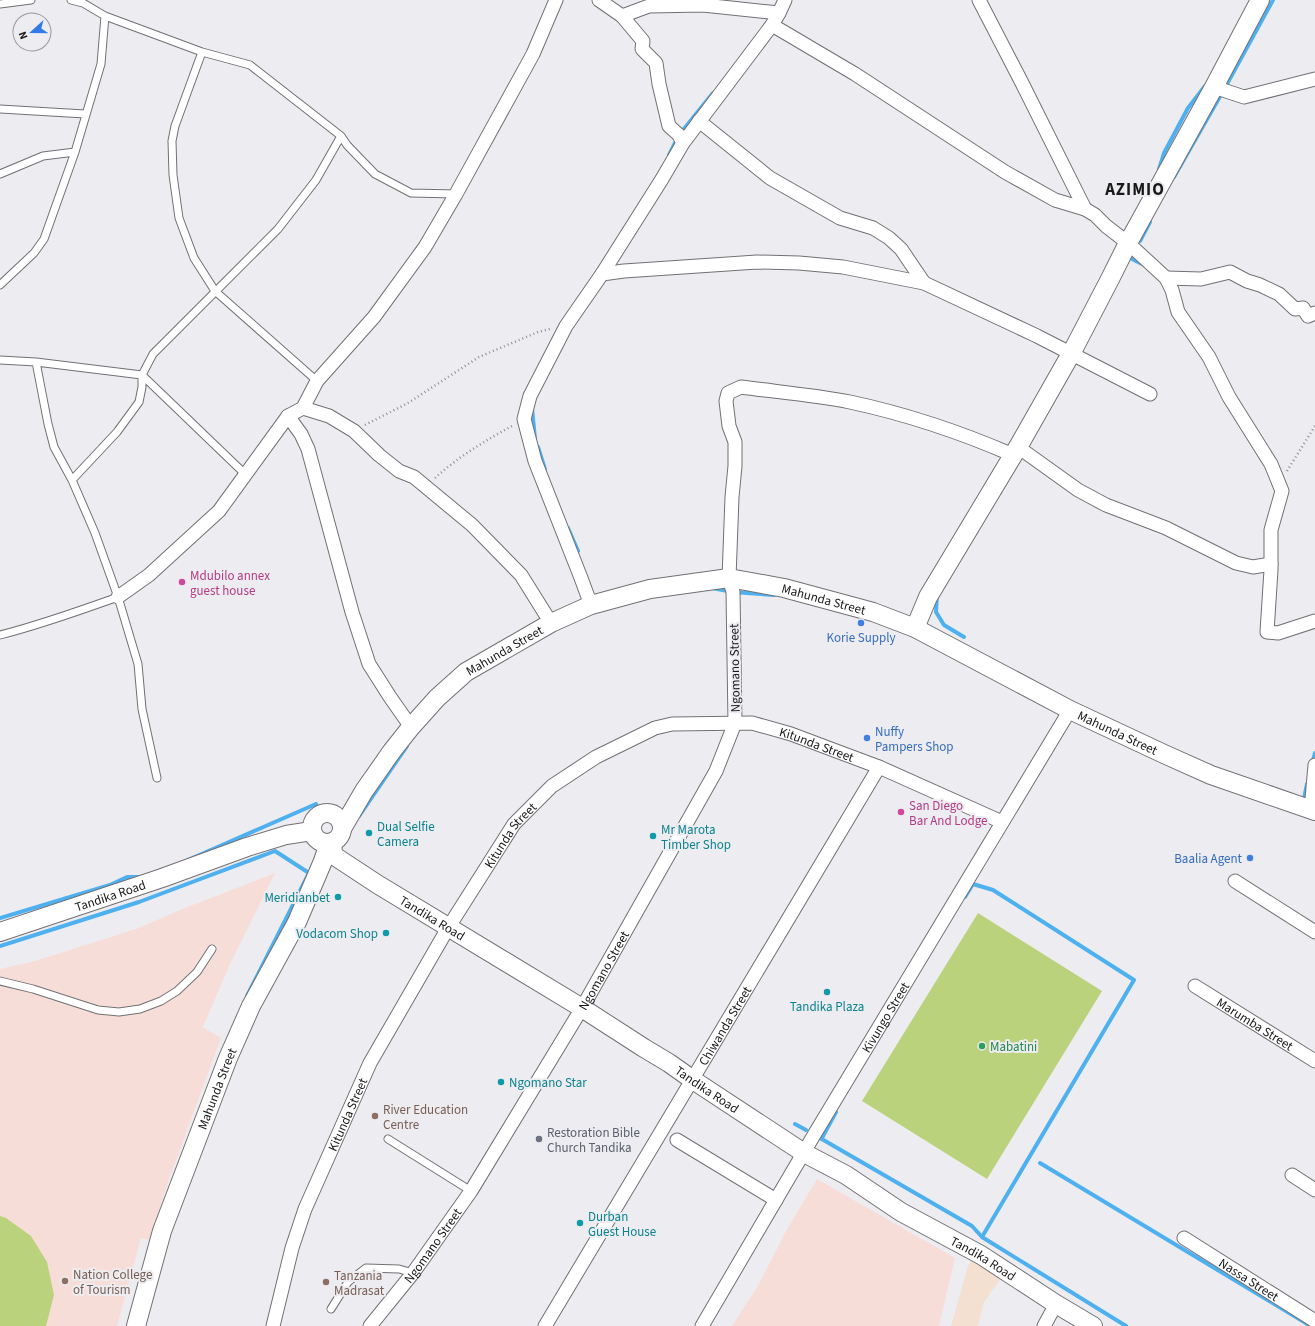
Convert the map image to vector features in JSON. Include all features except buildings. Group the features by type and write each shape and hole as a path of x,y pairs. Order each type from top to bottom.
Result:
{"street":[{"path":"118,597 149,575 220,511 245,474 288,416 303,408 317,381 374,317 425,247 456,194 533,54 556,0"},
{"path":"598,0 622,16 643,42 642,49 656,63 659,84 669,126 679,135 683,142"},
{"path":"622,16 649,6 703,4 783,5 798,0"},
{"path":"980,0 1085,209"},
{"path":"915,628 928,597 1072,352 1128,243 1260,0"},
{"path":"591,605 535,461 524,419 530,396 566,326 602,274 662,179 683,142 772,25 783,5"},
{"path":"772,25 855,74 1005,172 1055,200 1085,209 1095,214 1106,226 1128,243 1166,278 1172,290 1178,312 1209,357 1229,397 1271,464 1282,491 1271,530 1271,564 1267,632 1278,633 1315,621"},
{"path":"1214,86 1244,97 1315,79"},
{"path":"699,121 770,178 840,218 873,228 889,238 901,249 924,283"},
{"path":"602,274 624,271 736,264 799,263 842,267 924,283 1072,352 1150,394"},
{"path":"1166,278 1201,279 1230,272 1247,282 1260,285 1279,294 1295,309 1303,308 1308,316 1315,313"},
{"name":"Ngomano Street","path":"370,1326 413,1273 471,1191 582,1008 716,771 735,723 733,592 729,578 735,442 729,430 726,401 728,393 742,387 851,402 925,422 1015,451 1078,490 1106,505 1166,528 1236,563 1253,567 1271,564"},
{"path":"303,408 329,416 354,432 379,455 400,471 414,477 472,524 521,575 550,623"},
{"path":"288,416 301,434 308,449 352,612 369,664 411,727"},
{"name":"Mahunda Street","path":"343,828 364,791 392,751 437,698 466,672 550,623 591,605 650,589 729,578 792,590 873,612 915,628 1070,710 1164,754 1211,775 1313,810"},
{"name":"Kivungo Street","path":"702,1326 804,1152 1070,710"},
{"name":"Kitunda Street","path":"273,1326 292,1248 305,1209 370,1064 448,928 514,824 552,786 596,757 655,728 672,724 752,723 791,734 879,766 1002,822"},
{"path":"1313,810 1315,765"},
{"name":"Chiwanda Street","path":"545,1326 879,766"},
{"path":"325,812 332,812 337,816 341,821 343,828 342,834 338,839 331,843 319,841 314,837 312,831 314,818 319,814 364,791"},
{"name":"Tandika Road","path":"0,932 162,878 246,847 286,835 312,831"},
{"name":"Mahunda Street","path":"136,1326 162,1231 228,1058 251,1006 297,922 331,843"},
{"name":"Tandika Road","path":"331,843 336,857 377,884 582,1008 669,1063 804,1152 846,1175 901,1212 980,1255 1093,1326"},
{"path":"1235,881 1315,932"},
{"name":"Marumba Street","path":"1195,986 1315,1061"},
{"path":"677,1140 776,1200"},
{"path":"1292,1175 1315,1190"},
{"name":"Nassa Street","path":"1184,1238 1315,1321"},
{"path":"1044,1326 1056,1304"}],"lane":[{"path":"0,4 31,0"},
{"path":"71,0 83,3 105,16 202,52 250,65 341,136 347,145 375,174 410,193 456,194"},
{"path":"0,285 34,253 44,238 75,152 101,64 105,16"},
{"path":"202,52 175,126 172,141 173,175 179,218 194,258 215,291 317,381"},
{"path":"0,109 85,114"},
{"path":"72,480 117,432 139,402 142,386 142,375 153,354 278,229 316,180 341,136"},
{"path":"0,174 43,156 75,152"},
{"path":"0,360 36,362 142,375 245,474"},
{"path":"36,362 54,447 72,480 95,533 118,597 138,664 142,709 157,778"},
{"path":"0,635 60,618 118,597"},
{"path":"0,981 33,989 98,1010 119,1012 140,1009 161,1001 177,991 197,972 212,949"},
{"path":"388,1139 471,1191"},
{"path":"331,1308 348,1282 366,1268 399,1268 413,1273"}],"path":[{"path":"354,432 408,403 479,357 538,332 566,326"},
{"path":"426,487 443,471 467,453 491,437 524,419"},
{"path":"1282,491 1287,472 1315,426"}],"shaded area":[{"path":"275,873 229,966 203,1027 221,1038 167,1185 150,1240 141,1238 117,1326 0,1326 0,969 35,961 136,929"},
{"path":"817,1179 955,1258 939,1326 732,1326 759,1284 787,1229"},
{"path":"973,1259 1002,1277 984,1302 978,1326 951,1326 968,1266"}],"green space":[{"name":"Mabatini","path":"978,913 1102,991 987,1179 862,1101"},
{"path":"0,1216 6,1218 31,1236 47,1262 54,1295 46,1326 0,1326"}],"waterway":[{"path":"1227,84 1273,0"},
{"path":"1159,169 1164,153 1188,108 1205,86"},
{"path":"669,155 679,135 713,93"},
{"path":"1174,177 1222,93"},
{"path":"1140,241 1150,222"},
{"path":"1127,258 1128,257 1146,266"},
{"path":"532,408 535,439"},
{"path":"538,447 545,469"},
{"path":"568,528 578,551"},
{"path":"712,588 733,592 774,595"},
{"path":"937,595 936,612 944,625 964,637"},
{"path":"359,816 407,746"},
{"path":"1312,764 1315,753"},
{"path":"1303,803 1307,784"},
{"path":"188,860 316,804"},
{"path":"339,846 349,832"},
{"path":"0,946 139,902 275,851 309,873 247,996"},
{"path":"0,918 110,885 127,877 142,877"},
{"path":"965,897 973,884 993,890 1134,980 982,1237"},
{"path":"822,1138 836,1112"},
{"path":"795,1124 806,1130"},
{"path":"820,1138 972,1226 982,1237 1126,1326"},
{"path":"1040,1163 1309,1325"}],"place":[{"name":"Mdubilo annex guest house","path":"182,582"},
{"name":"Korie Supply","path":"861,623"},
{"name":"Nuffy Pampers Shop","path":"867,738"},
{"name":"San Diego Bar And Lodge","path":"901,812"},
{"name":"Dual Selfie Camera","path":"369,833"},
{"name":"Mr Marota Timber Shop","path":"653,836"},
{"name":"Baalia Agent","path":"1250,858"},
{"name":"Meridianbet","path":"338,897"},
{"name":"Vodacom Shop","path":"386,933"},
{"name":"Tandika Plaza","path":"827,992"},
{"name":"Mabatini","path":"982,1046"},
{"name":"Ngomano Star","path":"501,1082"},
{"name":"River Education Centre","path":"375,1116"},
{"name":"Restoration Bible Church Tandika","path":"539,1139"},
{"name":"Durban Guest House","path":"580,1223"},
{"name":"Nation College of Tourism","path":"65,1281"},
{"name":"Tanzania Madrasat","path":"326,1282"}],"district":[{"name":"AZIMIO","path":"1135,189"}]}
